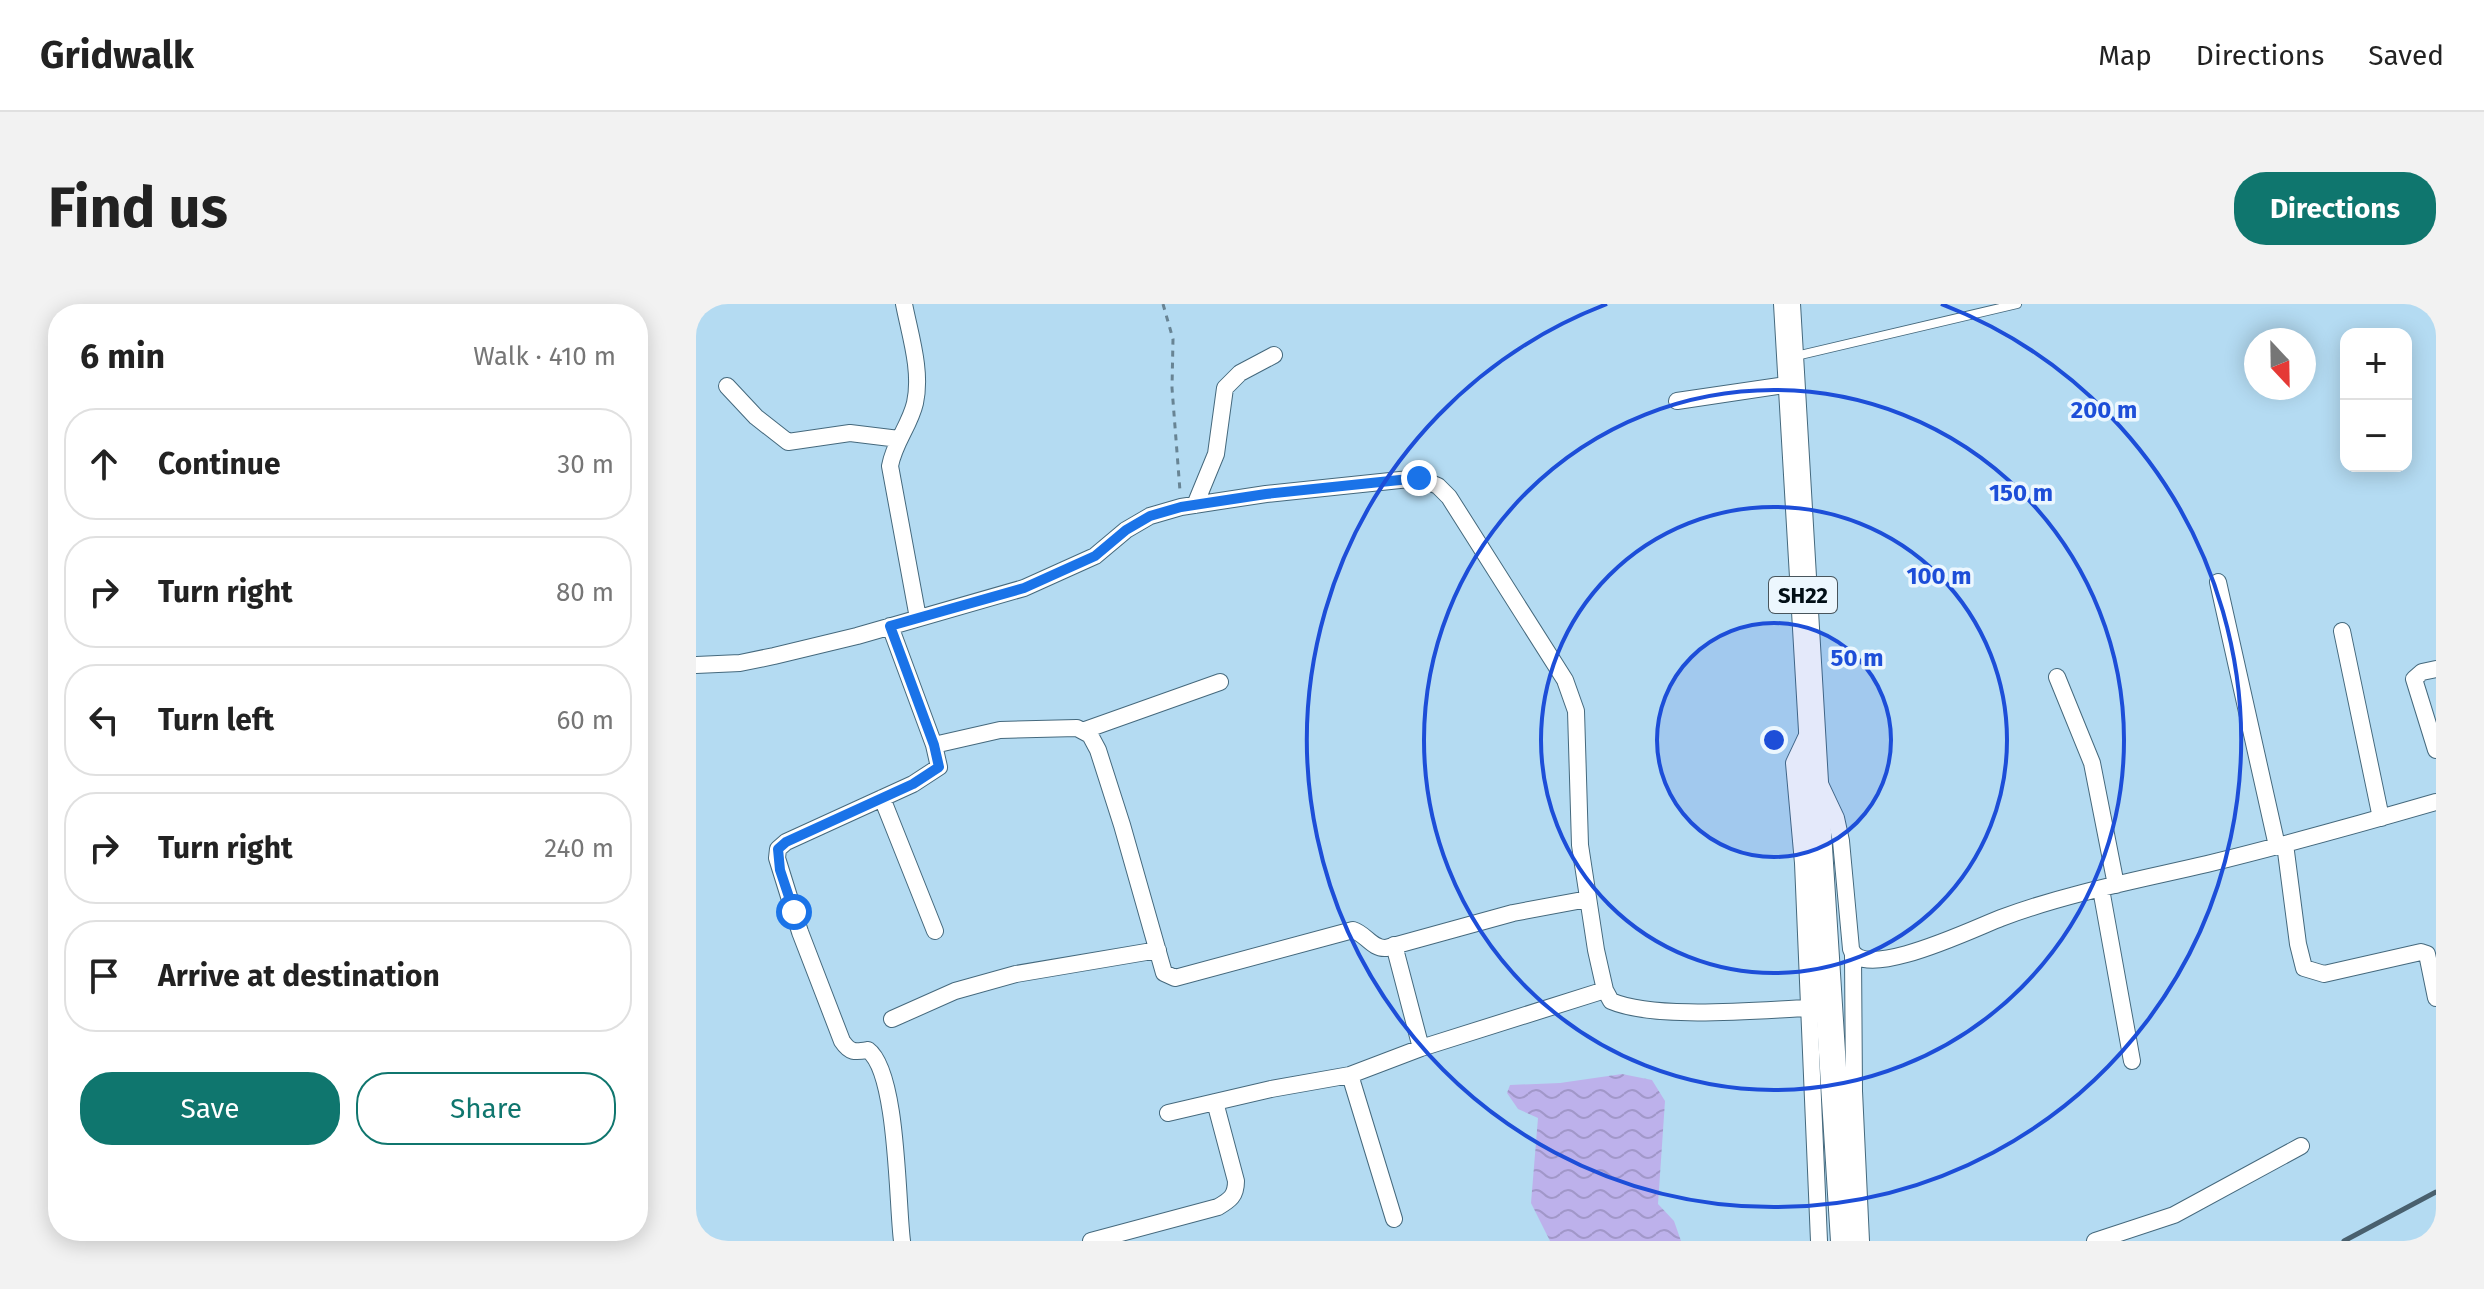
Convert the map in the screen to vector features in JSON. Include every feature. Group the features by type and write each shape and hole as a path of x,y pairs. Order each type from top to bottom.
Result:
{"main road":[{"name":"SH22","path":"1787,304 1844,1241"}],"street":[{"path":"904,304 917,382 915,405 892,453 890,466 918,618"},
{"path":"1188,506 1216,454 1225,388 1240,373 1274,355"},
{"path":"1677,401 1792,384"},
{"path":"727,386 756,417 788,442 850,433 899,439"},
{"path":"696,665 740,663 890,626 1024,588 1095,556 1126,530 1150,516 1188,506 1419,478 1438,486 1449,497 1565,680 1571,696 1576,711 1580,845 1605,990 1611,1001 1678,1012 1808,1008"},
{"path":"2218,582 2281,845 2304,968 2324,974 2421,952 2427,954 2430,961 2436,998"},
{"path":"890,626 934,745 939,767 913,784 786,842 778,849 777,858 800,932 842,1041 847,1049 854,1052 868,1050 878,1063 894,1130 902,1241"},
{"path":"2342,631 2381,818"},
{"path":"2436,669 2422,672 2414,679 2436,750"},
{"path":"2057,677 2092,763 2132,1061"},
{"path":"934,745 1000,730 1085,730 1220,682"},
{"path":"1811,727 1794,763 1803,863 1819,1241"},
{"path":"1085,730 1103,765 1164,973 1175,978 1353,930 1380,948 1513,913 1588,899"},
{"path":"1814,772 1836,818 1853,955 1854,1091 1861,1241"},
{"path":"882,798 935,931"},
{"path":"1853,955 1869,962 1901,956 2004,917 2108,887 2281,845 2436,802"},
{"path":"1394,945 1421,1048"},
{"path":"892,1019 955,991 1016,974 1158,950"},
{"path":"1168,1113 1350,1075 1421,1048 1605,990"},
{"path":"1350,1075 1394,1219"},
{"path":"1091,1241 1218,1207 1232,1199 1236,1181 1215,1102"},
{"path":"2095,1241 2174,1215 2301,1146"}],"lane":[{"path":"1790,357 2017,304"}],"path":[{"path":"1163,304 1173,339 1172,388 1188,506"}],"water":[{"path":"1622,1074 1652,1080 1665,1101 1658,1204 1674,1221 1681,1241 1550,1241 1531,1203 1538,1118 1518,1109 1507,1093 1510,1085 1560,1083"}],"railway":[{"path":"2344,1241 2436,1192"}],"route":[{"path":"794,912 780,870 778,849 786,842 913,784 939,767 939,759 890,626 1024,588 1095,556 1126,530 1150,516 1181,507 1266,494 1419,478"}]}
